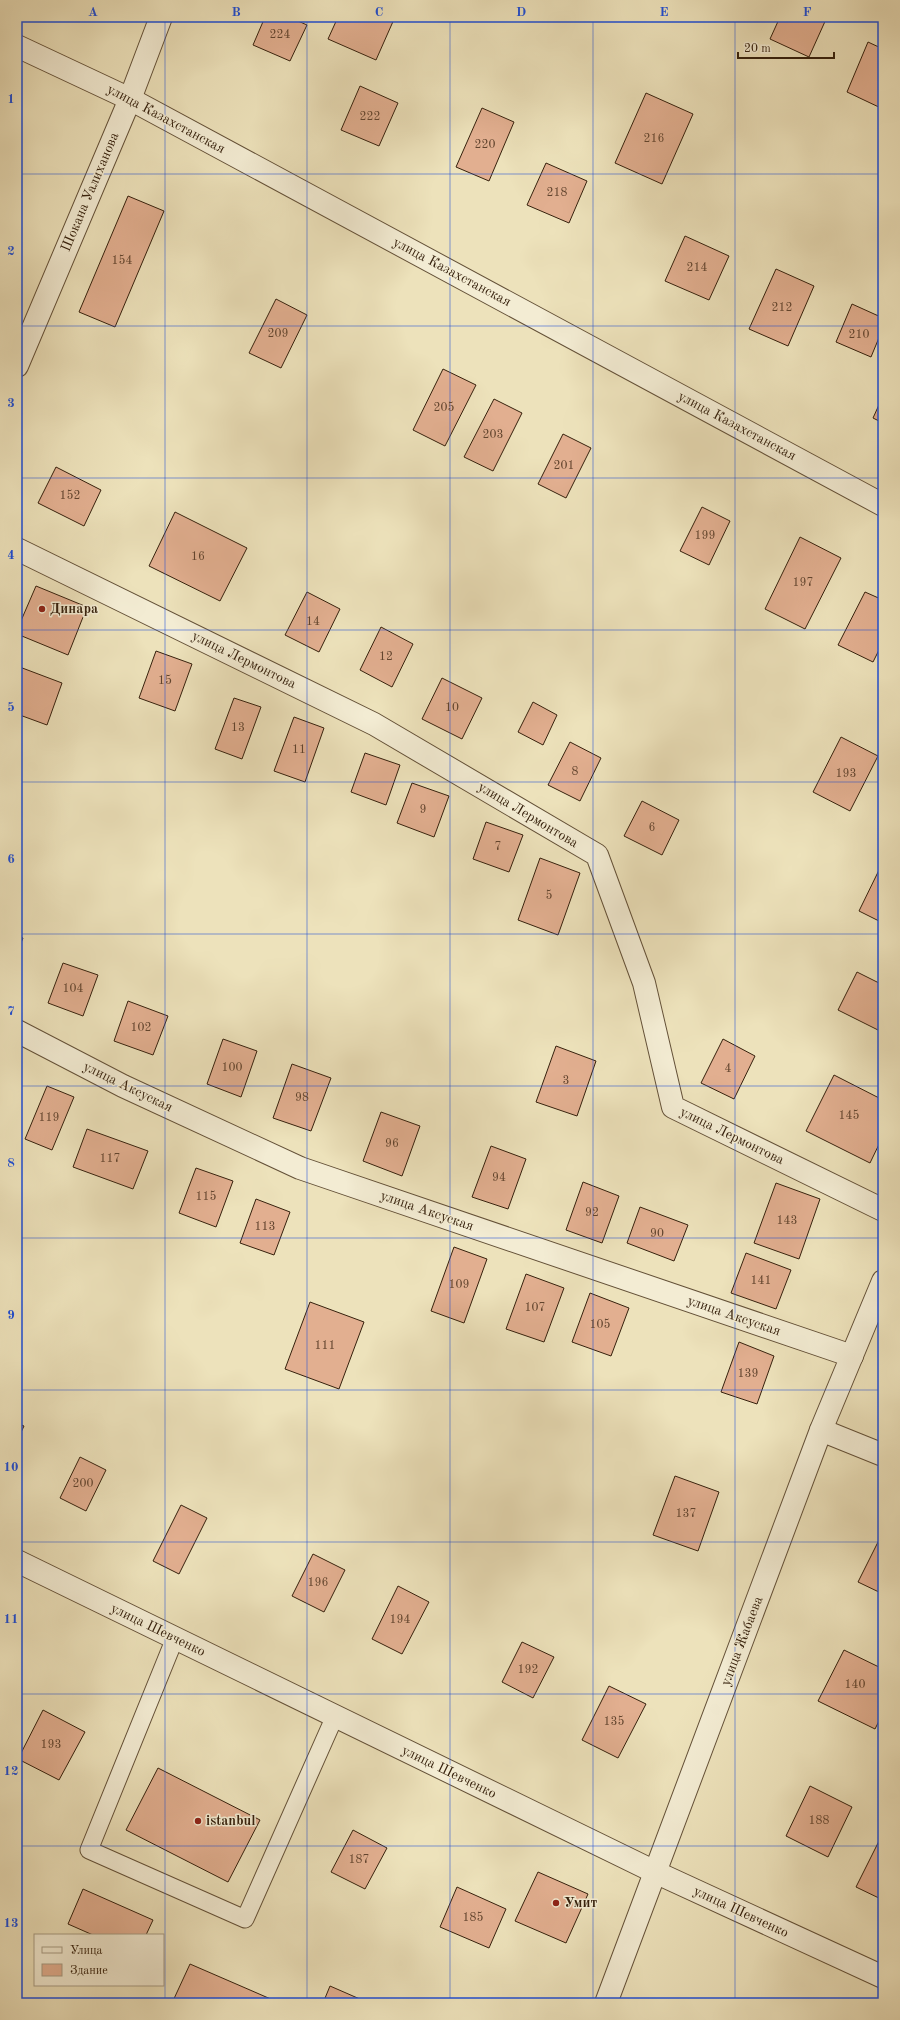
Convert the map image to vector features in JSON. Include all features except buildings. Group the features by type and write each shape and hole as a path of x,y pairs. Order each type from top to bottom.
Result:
{"street":[{"name":"Шокана Уалиханова","path":"17,366 130,98 161,17"},
{"name":"улица Казахстанская","path":"17,46 130,98 883,505"},
{"name":"улица Лермонтова","path":"17,549 374,724 597,855 644,983 673,1107 883,1210"},
{"name":"улица Аксуская","path":"17,1032 123,1086 300,1168 852,1356"},
{"name":"улица Жабаева","path":"606,2003 821,1430 883,1281"},
{"path":"821,1430 883,1455"},
{"name":"улица Шевченко","path":"17,1561 655,1872 883,1977"}],"lane":[{"path":"175,1638 89,1850 245,1919 336,1716"}],"place":[{"name":"Динара","path":"42,609"},
{"name":"istanbul","path":"198,1821"},
{"name":"Умит","path":"556,1903"}]}
